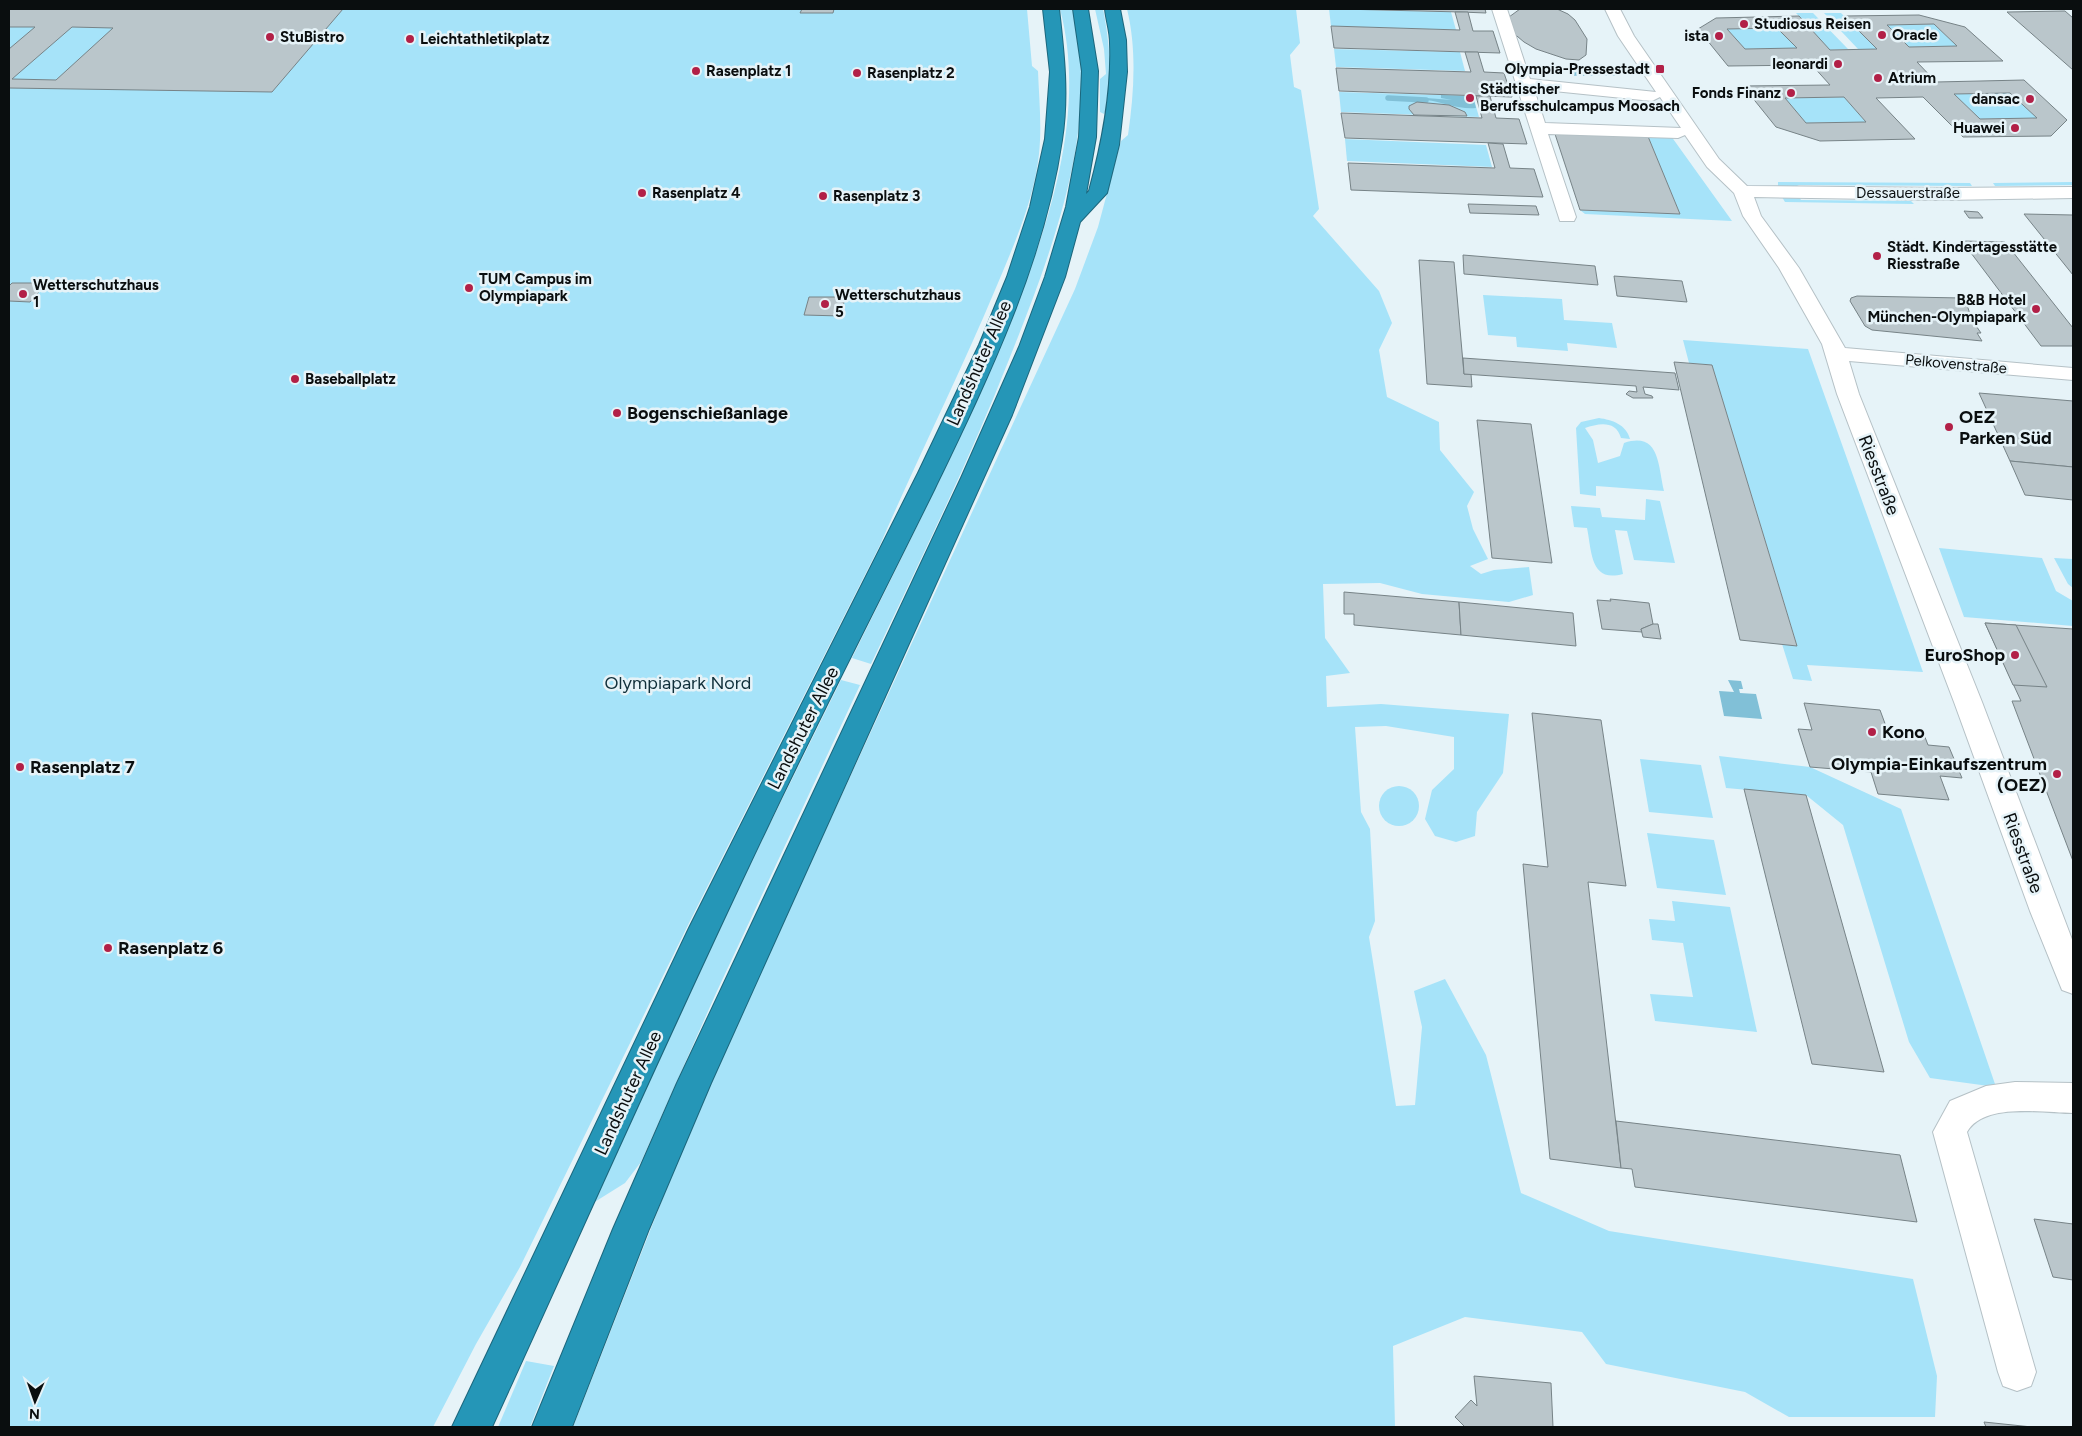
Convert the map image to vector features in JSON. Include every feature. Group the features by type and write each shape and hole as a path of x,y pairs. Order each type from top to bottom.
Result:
{"highway":[{"name":"Landshuter Allee","path":"472,1427 738,856 933,467 1002,313 1031,236 1053,144 1059,74 1058,47 1051,9"},
{"name":"Landshuter Allee","path":"552,1427 659,1164 825,795 1018,375 1043,308 1071,220 1087,144 1090,74 1080,9"},
{"path":"1071,220 1098,193 1110,145 1116,111 1119,72 1118,40 1112,9"}],"street":[{"path":"1500,9 1567,217"},
{"name":"Riesstraße","path":"1612,9 1626,36 1713,163 1742,191 1752,216 1803,291 1838,354 1848,394 1968,702 2045,911 2073,981"},
{"path":"1523,83 1652,96"},
{"path":"1538,128 1678,133"},
{"name":"Dessauerstraße","path":"1742,191 1943,194 2073,192"},
{"name":"Pelkovenstraße","path":"1838,354 2073,374"},
{"path":"2017,1372 1950,1132 1960,1113 1979,1101 2020,1098 2073,1098"}],"green space":[{"name":"Olympiapark Nord","path":"9,9 1027,9 1032,66 1038,71 1040,144 1033,189 1016,240 1002,274 880,545 690,921 520,1267 476,1344 433,1427 9,1427"},
{"path":"1060,9 1072,9 1080,52 1081,96 1077,141 1056,231 1026,317 978,435 871,664 852,658 938,483 987,376 1023,289 1053,197 1063,149 1069,102 1068,55"},
{"path":"1095,9 1103,9 1109,47 1110,92 1104,114 1100,112 1100,79 1106,74 1104,49"},
{"path":"1127,9 1296,9 1300,43 1290,55 1294,87 1301,90 1319,209 1313,216 1379,291 1392,323 1379,350 1387,397 1439,422 1440,450 1474,492 1467,506 1473,529 1488,559 1470,566 1481,574 1494,570 1529,567 1533,595 1509,602 1422,594 1380,583 1323,584 1325,638 1350,673 1326,676 1327,707 1381,704 1509,714 1503,773 1477,812 1475,836 1456,842 1435,836 1425,819 1432,790 1454,769 1454,737 1386,726 1355,727 1361,812 1370,829 1375,921 1369,937 1396,1106 1415,1105 1422,1027 1414,991 1445,979 1486,1055 1521,1193 1609,1231 1913,1279 1937,1376 1935,1417 1789,1417 1745,1392 1606,1364 1582,1332 1465,1317 1393,1346 1395,1427 573,1427 679,1157 762,968 1075,289 1098,227 1121,141 1128,135 1134,72 1132,40"},
{"path":"1329,9 1451,12 1456,30 1331,26"},
{"path":"1796,13 1813,13 1848,49 1830,50"},
{"path":"1824,13 1841,13 1877,49 1858,49"},
{"path":"1934,24 1957,46 1909,47 1887,25"},
{"path":"1777,28 1797,48 1745,49 1727,29"},
{"path":"1334,49 1460,52 1465,71 1336,67"},
{"path":"1339,92 1473,96 1479,117 1341,112"},
{"path":"2010,93 2037,118 1980,119 1954,94"},
{"path":"1844,97 1866,122 1806,123 1785,98"},
{"path":"1647,134 1671,136 1732,221 1585,214 1580,210 1680,214"},
{"path":"1345,139 1486,145 1492,167 1347,161"},
{"path":"1778,182 1970,183 1972,186 1799,185 1795,187 1778,186"},
{"path":"2073,182 2073,185 1995,186 1993,183"},
{"path":"1782,197 1799,197 1801,200 1911,201 1914,204 1785,202"},
{"path":"1483,295 1562,299 1564,320 1612,323 1617,348 1567,343 1568,351 1517,347 1516,337 1488,335"},
{"path":"1683,340 1808,349 1923,672 1807,665 1812,681 1793,679 1782,644 1797,645 1712,365 1689,363"},
{"path":"1599,418 1622,426 1630,439 1621,438 1615,428 1606,424 1585,428 1593,440 1598,463 1620,456 1624,443 1645,442 1651,446 1655,453 1664,491 1596,486 1596,496 1580,494 1576,428 1581,422"},
{"path":"1646,499 1660,501 1675,563 1634,560 1627,531 1615,530 1623,574 1612,576 1604,574 1598,570 1594,563 1587,528 1574,527 1571,506 1600,508 1602,517 1645,520"},
{"path":"1939,548 2042,558 2056,591 2073,601 2073,626 1964,617"},
{"path":"2054,558 2073,559 2073,588 2068,584"},
{"path":"841,680 860,685 717,991 641,1162 625,1183 593,1203 724,917"},
{"path":"1719,756 1810,767 1901,809 1996,1087 1930,1078 1909,1042 1843,825 1806,795 1726,788"},
{"path":"1640,759 1701,765 1713,818 1649,812"},
{"path":"1403,786 1410,789 1416,795 1419,806 1418,814 1410,823 1403,826 1395,826 1388,823 1380,814 1379,802 1382,795 1391,787"},
{"path":"1647,833 1714,840 1726,895 1657,888"},
{"path":"1672,901 1730,907 1757,1032 1655,1021 1650,994 1693,997 1683,943 1652,940 1649,919 1675,921"},
{"path":"526,1361 554,1366 530,1427 498,1427"}],"shaded area":[{"path":"1441,95 1473,96 1476,108 1464,108 1426,100 1426,98 1452,100 1441,98"},
{"path":"1728,680 1741,681 1743,689 1739,689 1740,693 1756,694 1762,719 1724,716 1719,691 1734,692"}],"building":[{"path":"9,9 343,9 272,92 9,88 9,49 35,27 9,27","holes":["72,27 113,28 56,80 12,79"]},
{"path":"802,9 834,9 833,13 800,13"},
{"path":"1341,9 1485,9 1486,13 1461,12"},
{"path":"1520,9 1557,9 1568,14 1575,20 1587,39 1586,55 1579,60 1566,59 1536,49 1524,42 1511,31 1509,17"},
{"path":"2065,11 2073,18 2073,70 2007,12"},
{"path":"1455,12 1468,12 1473,31 1493,31 1500,53 1334,48 1331,26 1460,30"},
{"name":"Atrium","path":"1919,15 1965,27 2003,61 1917,62 1936,82 2024,80 2067,120 2051,136 1963,137 1923,97 1876,98 1915,139 1820,141 1776,127 1743,86 1830,85 1812,65 1728,66 1698,29 1716,18 1799,16 1830,50 1877,49 1844,16","holes":["1934,24 1957,46 1909,47 1887,25","1777,28 1797,48 1745,49 1727,29","2010,93 2037,118 1980,119 1954,94","1844,97 1866,122 1806,123 1785,98"]},
{"path":"1465,52 1478,52 1484,72 1504,73 1512,97 1339,91 1336,68 1471,72"},
{"path":"1476,96 1490,96 1496,118 1519,119 1527,144 1345,138 1341,113 1482,118"},
{"path":"1417,102 1449,105 1465,112 1467,116 1414,115 1409,106"},
{"path":"1554,131 1647,134 1680,214 1580,210"},
{"path":"1488,143 1503,144 1510,168 1534,169 1543,197 1351,190 1348,163 1495,168"},
{"path":"1468,204 1536,206 1539,215 1470,213"},
{"path":"1964,211 1978,212 1983,218 1969,218"},
{"path":"2024,214 2073,215 2073,275"},
{"name":"B&B Hotel München-Olympiapark","path":"1962,241 2005,242 2073,328 2073,346 2041,346"},
{"path":"1463,255 1595,266 1598,285 1464,274"},
{"path":"1419,260 1454,262 1464,374 1471,374 1472,387 1427,384"},
{"path":"1614,276 1682,281 1687,302 1617,296"},
{"name":"Wetterschutzhaus 1","path":"12,283 47,283 30,302 9,301 9,286"},
{"path":"1857,296 1962,298 1966,302 1972,320 1981,333 1977,333 1982,341 1872,330 1865,326 1850,301 1851,298"},
{"name":"Wetterschutzhaus 5","path":"809,297 845,297 841,316 804,315"},
{"path":"1463,358 1675,373 1679,390 1643,387 1645,394 1653,398 1633,398 1626,394 1629,391 1637,392 1636,386 1464,374"},
{"path":"1674,362 1712,365 1797,646 1740,640"},
{"name":"OEZ Parken Süd","path":"1979,393 2073,401 2073,467 2010,461"},
{"path":"1477,420 1531,424 1552,563 1492,558"},
{"name":"OEZ Parken Süd","path":"2010,461 2073,467 2073,500 2025,495"},
{"path":"1344,592 1459,602 1461,635 1354,625 1354,614 1344,614"},
{"path":"1610,599 1649,603 1653,624 1641,629 1642,632 1602,629 1597,600 1611,601"},
{"path":"1459,602 1573,613 1576,646 1461,635"},
{"name":"Olympia-Einkaufszentrum (OEZ)","path":"1985,623 2073,629 2073,861 2012,701 2021,701"},
{"name":"EuroShop","path":"1985,623 2016,625 2047,687 2013,685"},
{"path":"1658,624 1661,639 1643,637 1641,629"},
{"path":"1804,703 1880,710 1887,729 1923,732 1928,745 1949,747 1962,778 1940,776 1949,800 1878,794 1871,772 1810,767 1798,729 1812,730"},
{"path":"1532,713 1601,720 1626,886 1588,882 1621,1168 1550,1159 1523,864 1548,867"},
{"path":"1744,789 1806,795 1884,1072 1812,1064"},
{"path":"1616,1121 1900,1155 1917,1222 1635,1187 1632,1169 1621,1168"},
{"path":"2034,1219 2073,1224 2073,1280 2053,1277"},
{"path":"1474,1376 1551,1383 1553,1427 1465,1427 1455,1417 1471,1400 1477,1406"},
{"path":"1984,1422 2032,1427 1986,1427"}],"waterway":[{"path":"1572,73 1614,73"},
{"path":"1388,98 1426,100"}],"place":[{"name":"Studiosus Reisen","path":"1744,24"},
{"name":"Oracle","path":"1882,35"},
{"name":"ista","path":"1719,36"},
{"name":"StuBistro","path":"270,37"},
{"name":"Leichtathletikplatz","path":"410,39"},
{"name":"leonardi","path":"1838,64"},
{"name":"Olympia-Pressestadt","path":"1660,69"},
{"name":"Rasenplatz 1","path":"696,71"},
{"name":"Rasenplatz 2","path":"857,73"},
{"name":"Atrium","path":"1878,78"},
{"name":"Fonds Finanz","path":"1791,93"},
{"name":"Städtischer Berufsschulcampus Moosach","path":"1470,98"},
{"name":"dansac","path":"2030,99"},
{"name":"Huawei","path":"2015,128"},
{"name":"Rasenplatz 4","path":"642,193"},
{"name":"Rasenplatz 3","path":"823,196"},
{"name":"Städt. Kindertagesstätte Riesstraße","path":"1877,256"},
{"name":"TUM Campus im Olympiapark","path":"469,288"},
{"name":"Wetterschutzhaus 1","path":"23,294"},
{"name":"Wetterschutzhaus 5","path":"825,304"},
{"name":"B&B Hotel München-Olympiapark","path":"2036,309"},
{"name":"Baseballplatz","path":"295,379"},
{"name":"Bogenschießanlage","path":"617,413"},
{"name":"OEZ Parken Süd","path":"1949,427"},
{"name":"EuroShop","path":"2015,655"},
{"name":"Kono","path":"1872,732"},
{"name":"Rasenplatz 7","path":"20,767"},
{"name":"Olympia-Einkaufszentrum (OEZ)","path":"2057,774"},
{"name":"Rasenplatz 6","path":"108,948"}]}
